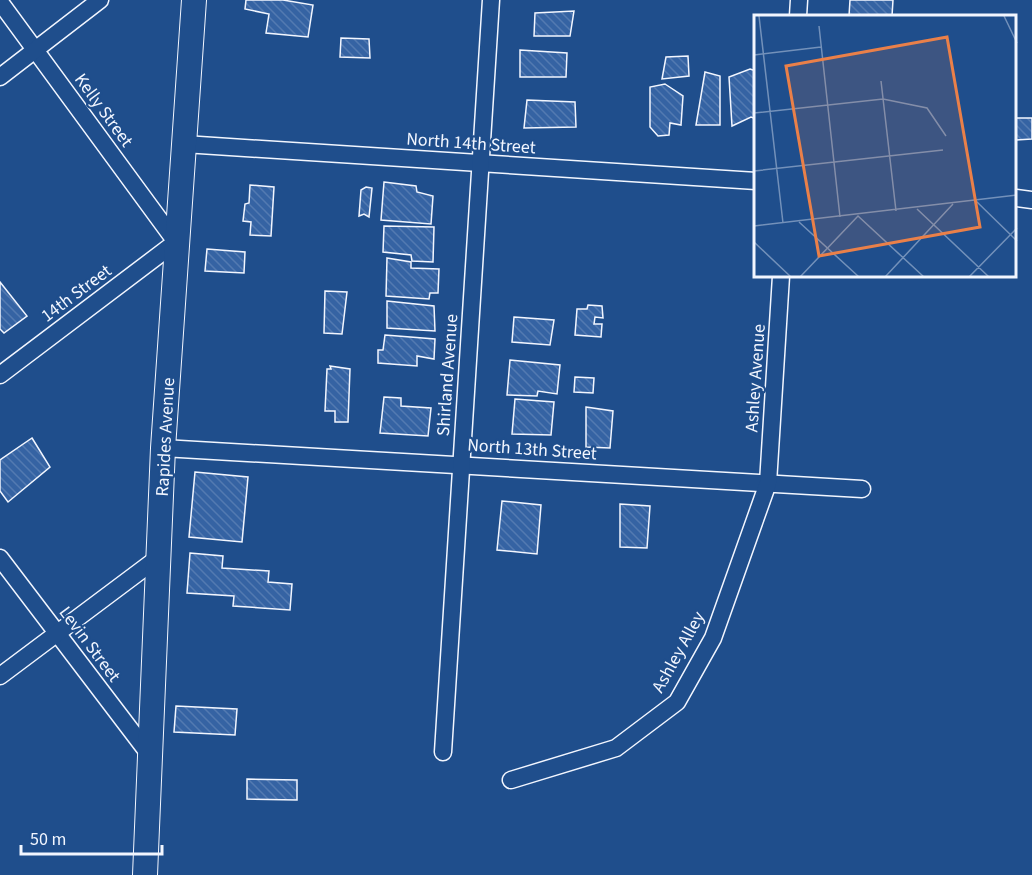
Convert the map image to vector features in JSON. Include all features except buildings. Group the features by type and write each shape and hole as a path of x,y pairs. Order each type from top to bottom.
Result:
{"main road":[{"name":"Rapides Avenue","path":"145,875 163,448 194,0"}],"street":[{"path":"0,76 100,0"},
{"name":"Shirland Avenue","path":"443,752 491,0"},
{"path":"798,15 799,0"},
{"name":"Kelly Street","path":"0,2 177,242"},
{"name":"North 14th Street","path":"184,144 754,181"},
{"path":"1017,198 1032,200"},
{"name":"14th Street","path":"0,375 177,242"},
{"name":"Ashley Avenue","path":"768,483 781,278"},
{"name":"North 13th Street","path":"163,448 862,489"},
{"name":"Ashley Alley","path":"511,780 616,747 677,702 713,638 768,483"},
{"path":"0,676 159,557"},
{"name":"Levin Street","path":"0,558 149,754"}]}
